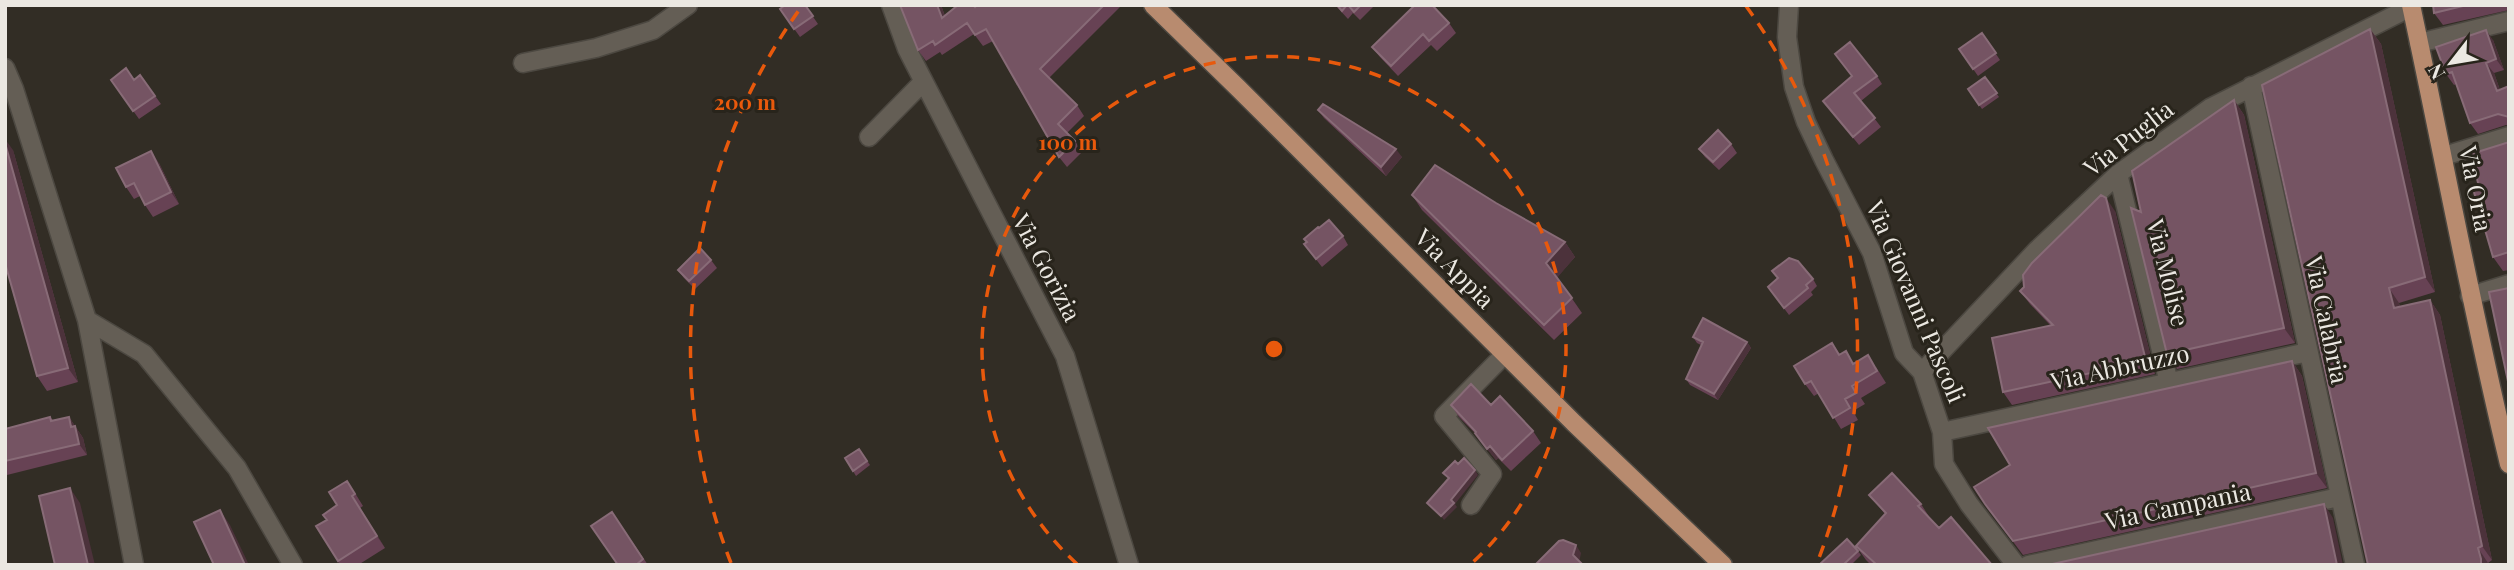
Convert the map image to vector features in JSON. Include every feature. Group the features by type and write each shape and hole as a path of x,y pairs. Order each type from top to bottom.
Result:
{"main road":[{"name":"Via Appia","path":"1153,5 1574,424 1724,565"},
{"name":"Via Oria","path":"2411,6 2444,156 2470,296 2504,420 2509,464"}],"street":[{"path":"523,62 596,48 653,30 688,5"},
{"name":"Via Gorizia","path":"891,5 906,49 1065,356 1129,565"},
{"name":"Via Giovanni Pascoli","path":"1789,5 1787,37 1794,87 1806,122 1872,253 1903,353 1922,372 1942,432 1944,464 1969,504 2016,565"},
{"name":"Via Puglia","path":"1922,372 2037,250 2118,174 2210,108 2411,6"},
{"path":"2419,43 2509,21"},
{"path":"5,68 87,320 134,565"},
{"path":"869,137 923,82"},
{"name":"Via Calabria","path":"2251,86 2356,565"},
{"path":"2444,156 2509,136"},
{"name":"Via Molise","path":"2118,174 2169,383"},
{"path":"2470,296 2509,284"},
{"path":"87,320 144,354 237,468 293,565"},
{"name":"Via Abbruzzo","path":"1942,432 2308,352"},
{"path":"1471,505 1492,474 1444,416 1505,354"},
{"name":"Via Campania","path":"2028,565 2339,497"}],"building":[{"path":"785,5 805,5 813,16 794,29 780,9"},
{"path":"900,5 937,5 942,18 958,5 1104,5 1040,69 1077,105 1058,124 1075,141 1059,157 986,29 975,35 967,23 935,45 933,41 918,50"},
{"path":"1348,5 1361,5 1354,12"},
{"path":"1415,5 1432,5 1449,23 1429,41 1423,34 1391,66 1372,47"},
{"path":"2433,5 2467,5 2434,13"},
{"path":"2370,29 2425,277 2389,288 2394,308 2430,300 2482,546 2478,548 2481,565 2368,565 2262,85"},
{"path":"2486,30 2496,59 2486,63 2497,91 2509,86 2509,117 2498,114 2470,123 2452,72 2446,74 2436,47"},
{"path":"1982,33 1996,53 1973,69 1959,49"},
{"path":"1850,42 1877,76 1854,93 1875,118 1853,137 1823,101 1852,76 1835,54"},
{"path":"126,68 134,80 140,75 155,96 133,111 111,80"},
{"path":"1985,77 1997,93 1979,105 1968,89"},
{"path":"2234,100 2284,328 2167,354 2131,208 2141,212 2132,171"},
{"path":"1323,104 1396,149 1381,167 1318,110"},
{"path":"1718,130 1731,144 1713,162 1699,149"},
{"path":"2509,142 2509,252 2493,257 2473,189 2479,187 2471,154"},
{"path":"5,143 68,368 37,376 5,263"},
{"path":"151,151 171,192 145,205 134,183 126,187 116,168"},
{"path":"1435,165 1565,242 1546,263 1572,298 1544,325 1412,195"},
{"path":"2101,195 2106,198 2146,361 2003,392 1992,338 2053,325 2020,291 2024,287 2023,275"},
{"path":"1329,220 1343,236 1316,259 1304,244 1307,242 1304,239"},
{"path":"700,248 711,260 689,281 678,270"},
{"path":"1789,258 1798,261 1813,279 1806,285 1808,288 1784,308 1768,287 1778,278 1772,271"},
{"path":"2509,288 2509,386 2489,292"},
{"path":"1703,318 1747,342 1714,394 1686,379 1703,342 1693,337"},
{"path":"1832,343 1839,355 1846,351 1853,364 1868,355 1877,371 1852,386 1856,393 1845,399 1850,408 1833,418 1811,381 1805,384 1794,366"},
{"path":"2292,361 2316,473 2013,541 1974,487 2010,465 1988,428"},
{"path":"1471,384 1491,405 1500,396 1533,431 1502,460 1490,446 1487,449 1476,432 1451,405"},
{"path":"50,417 51,421 69,417 71,427 75,426 79,444 5,461 5,429"},
{"path":"859,449 867,461 853,471 845,458"},
{"path":"1464,458 1475,470 1451,500 1454,503 1441,516 1427,503 1449,478 1443,473 1455,461 1458,464"},
{"path":"1892,473 1939,528 1951,517 1992,565 1877,565 1856,546 1886,513 1869,495"},
{"path":"347,481 355,494 352,496 377,536 338,561 316,526 327,520 323,515 337,505 329,492"},
{"path":"70,488 88,565 55,565 39,496"},
{"path":"2324,504 2337,565 2048,565"},
{"path":"220,510 245,565 214,565 194,522"},
{"path":"612,512 643,559 636,565 618,565 591,526"},
{"path":"1847,539 1858,551 1843,565 1819,565"},
{"path":"1559,541 1576,545 1573,555 1583,565 1535,565"}]}
